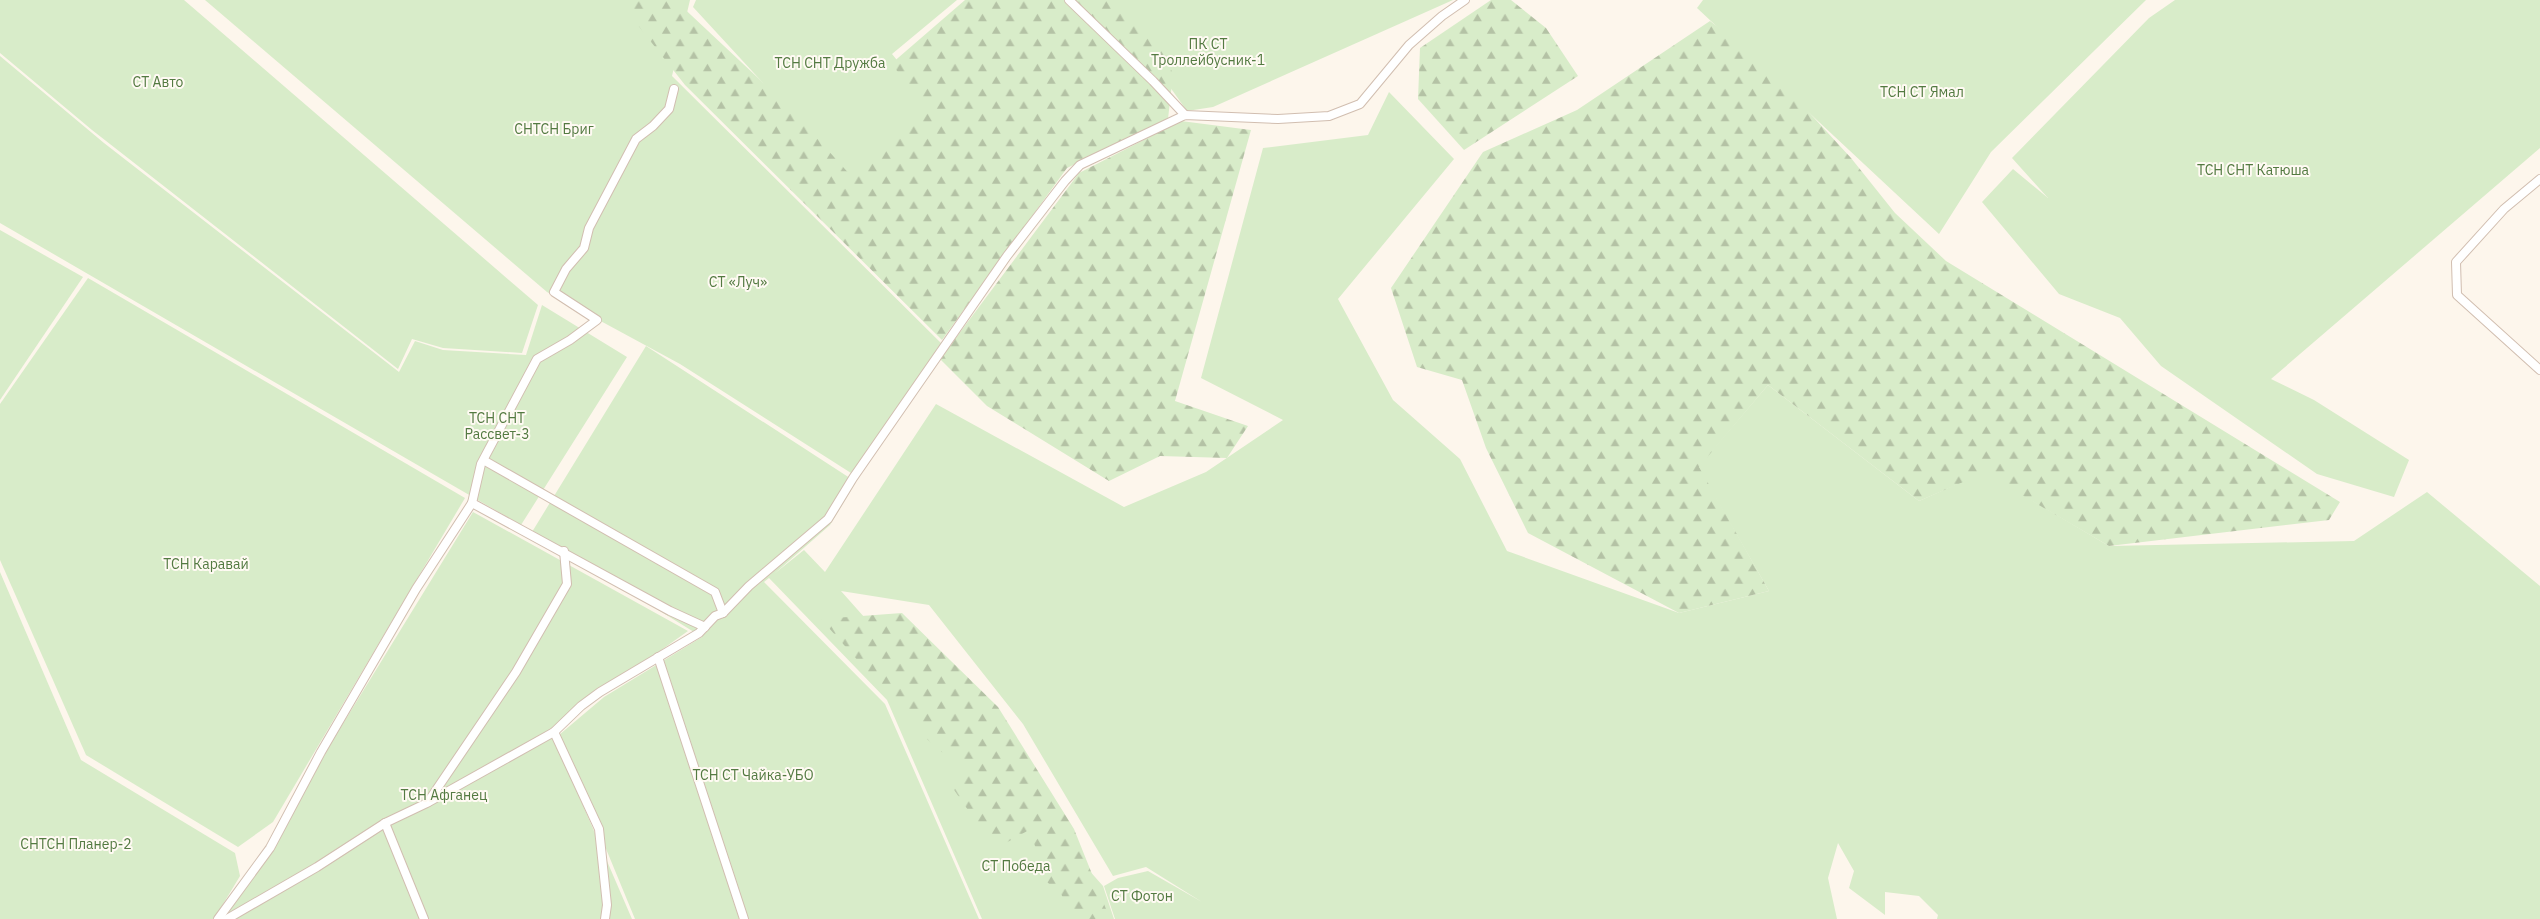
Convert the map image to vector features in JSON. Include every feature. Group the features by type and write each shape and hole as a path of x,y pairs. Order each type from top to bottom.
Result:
{"street":[{"path":"1069,0 1153,81 1185,115"},
{"path":"226,919 316,867 385,824 427,804 554,732 581,706 600,692 699,633 715,616 723,613 749,586 828,519 853,478 1007,256 1080,164 1185,115 1278,120 1329,116 1360,104 1409,45 1442,16 1465,0"},
{"path":"218,919 270,848 321,752 344,716 416,589 472,503 481,464 537,360 597,320 554,292 566,269 584,248 589,228 636,139 653,126 669,109 674,90"},
{"path":"2540,179 2504,209 2456,262 2457,295 2540,370"},
{"path":"484,461 715,592 723,613"},
{"path":"472,503 564,551 670,611 705,627"},
{"path":"427,804 516,672 567,584 564,551"},
{"path":"658,657 744,919"},
{"path":"554,732 599,829 607,905 605,919"},
{"path":"385,824 424,919"}],"green space":[{"name":"СТ Авто","path":"0,0 184,0 538,305 522,353 443,348 412,339 398,369 92,130 0,53"},
{"path":"205,0 690,0 672,76 943,345 851,473 680,364 547,292"},
{"path":"618,0 675,0 787,105 853,178 926,104 891,64 965,0 1113,0 1158,39 1173,74 1168,119 1067,168 942,340 685,85"},
{"name":"ТСН СНТ Дружба","path":"696,0 957,0 892,54 933,104 856,184 693,7"},
{"name":"ПК СТ Троллейбусник-1","path":"1108,0 1453,0 1213,107 1187,111"},
{"path":"1491,0 1511,0 1546,28 1578,76 1464,150 1418,99 1420,48"},
{"name":"ТСН СТ Ямал","path":"1703,0 2146,0 1991,152 1939,234 1697,8"},
{"name":"ТСН СНТ Катюша","path":"2175,0 2540,0 2540,148 2271,379 2314,400 2409,460 2394,497 2317,474 2161,366 2120,318 2059,294 1982,202 2013,169 2048,198 2012,158 2149,18"},
{"path":"1710,21 1759,58 1851,158 1895,213 1946,261 2340,502 2329,520 2109,546 1984,473 1919,501 1768,385 1699,467 1769,591 1679,613 1528,533 1486,448 1462,380 1417,367 1391,288 1483,152 1577,110"},
{"name":"ТСН СНТ Рассвет-3","path":"0,56 104,143 399,372 415,341 443,350 526,355 542,305 627,357 521,525 0,223"},
{"path":"1389,92 1454,159 1338,299 1393,400 1460,459 1507,551 1679,613 1769,591 1698,467 1768,385 1919,501 1984,472 2109,546 2354,541 2427,492 2540,586 2540,919 1937,919 1938,915 1919,896 1885,892 1885,915 1849,888 1854,871 1838,843 1828,878 1837,919 1115,919 1104,886 1118,878 1148,871 1202,902 1146,867 1113,876 1023,724 929,605 841,591 1103,886 1114,919 982,919 887,700 769,578 764,582 885,704 979,919 635,919 559,735 604,697 702,637 532,532 646,346 856,482 830,525 774,574 804,550 825,572 936,404 1124,507 1206,472 1283,420 1201,378 1263,148 1368,135"},
{"path":"1181,121 1251,130 1175,401 1248,426 1227,458 1160,456 1109,481 987,406 940,359 1079,173"},
{"path":"0,230 83,277 0,400"},
{"name":"ТСН Каравай","path":"88,278 465,498 273,822 238,847 86,755 0,560 0,404"},
{"name":"ТСН Афганец","path":"473,512 688,631 550,729 632,919 223,919"},
{"name":"СНТСН Планер-2","path":"0,572 81,760 235,853 240,876 214,919 0,919"},
{"path":"902,613 998,707 1074,829 1110,919 1074,919 1061,894 1027,865 1038,854 1029,830 995,849 950,784 970,767 936,749 821,619"}],"park label":[{"name":"СНТСН Бриг","path":"554,129"},
{"name":"СТ «Луч»","path":"738,282"},
{"name":"ТСН СТ Чайка-УБО","path":"753,775"},
{"name":"СТ Победа","path":"1016,866"},
{"name":"СТ Фотон","path":"1142,896"}]}
